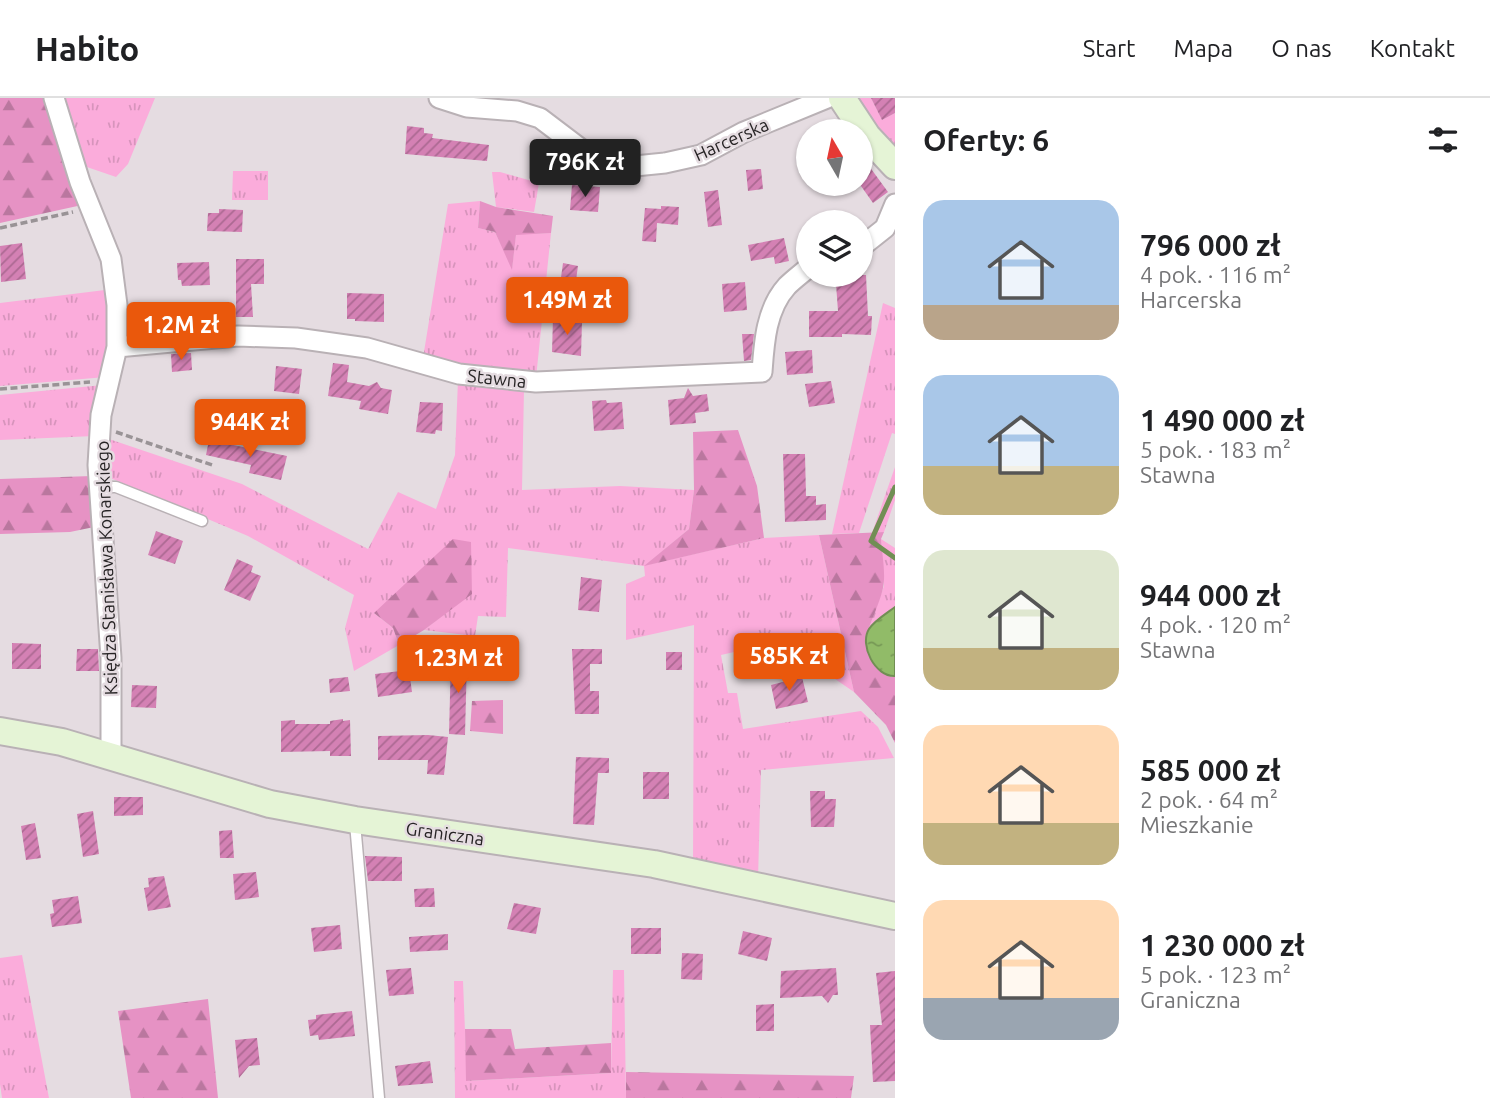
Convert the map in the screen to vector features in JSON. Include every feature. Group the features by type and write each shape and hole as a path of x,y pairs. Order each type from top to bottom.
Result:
{"street":[{"name":"Księdza Stanisława Konarskiego","path":"54,98 80,182 111,259 117,305 117,347 100,428 98,465 111,658 111,757"},
{"name":"Harcerska","path":"444,99 467,107 517,111 540,118 598,162 625,167 665,163 701,155 744,132 827,98"},
{"path":"842,98 867,136 895,166"},
{"path":"873,238 886,228 895,204"},
{"name":"Stawna","path":"117,347 238,336 296,338 367,348 459,374 536,382 762,372 764,345 771,314 786,287 796,278"},
{"name":"Graniczna","path":"0,731 62,742 270,804 355,820 654,864 895,916"}],"lane":[{"path":"99,487 116,487 202,522"},
{"path":"355,820 355,844 380,1098"}],"path":[{"path":"0,228 90,209"},
{"path":"0,389 109,380"},
{"path":"100,428 215,466"}],"green space":[{"path":"0,98 48,98 82,205 0,223"},
{"path":"60,98 155,98 128,164 116,177 81,165"},
{"path":"855,98 871,98 882,120 895,113 895,149 881,135 873,119 870,119"},
{"path":"233,171 268,171 268,200 232,200"},
{"path":"492,172 539,183 534,212 496,207"},
{"path":"480,201 478,228 495,232 512,268 516,234 551,233 536,378 423,358 448,204"},
{"path":"480,201 496,207 553,216 551,233 516,235 512,270 495,232 478,228"},
{"path":"113,289 106,377 0,386 0,303"},
{"path":"883,303 895,308 895,434 892,433 859,533 832,534"},
{"path":"458,380 524,390 522,490 620,486 694,490 689,529 646,565 764,538 819,535 854,692 805,662 806,650 800,642 778,644 757,641 743,650 721,655 728,693 737,693 743,729 861,711 878,727 894,758 761,770 758,879 693,862 694,625 626,640 626,584 645,576 644,566 508,548 506,617 478,616 475,636 424,630 471,593 374,613 393,628 399,645 354,671 345,628 354,595 248,536 108,477 106,450 109,439 242,484 368,549 398,492 436,509 455,455"},
{"path":"103,385 95,436 0,440 0,395"},
{"path":"738,430 757,486 764,538 644,566 689,529 694,490 693,432"},
{"path":"895,467 895,500 884,532 872,533"},
{"path":"92,476 94,527 70,532 0,534 0,479"},
{"path":"884,532 881,539 883,588 867,637 867,647 870,657 878,667 892,677 895,676 895,743 886,725 854,692 819,535"},
{"path":"453,539 471,542 472,594 399,645 393,628 374,613"},
{"path":"881,539 895,548 895,607 868,630 884,586"},
{"path":"503,700 503,734 470,731 472,701"},
{"path":"22,955 49,1098 2,1098 0,958"},
{"path":"613,970 624,970 626,1098 455,1098 454,981 463,981 467,1081 611,1073"},
{"path":"208,999 218,1098 131,1098 118,1011"},
{"path":"465,1029 511,1029 515,1049 611,1043 611,1073 466,1081"},
{"path":"626,1072 854,1076 851,1098 626,1098"}],"water":[{"path":"895,607 895,676 888,675 875,666 868,651 866,636 871,626"}],"building":[{"path":"871,98 895,98 895,113 882,120"},
{"path":"407,126 424,128 424,133 433,134 432,138 489,145 487,161 405,154"},
{"path":"761,169 763,189 748,191 746,170"},
{"path":"873,171 888,192 873,203 868,196 873,196"},
{"path":"572,185 600,187 598,212 570,210"},
{"path":"718,190 722,225 708,227 704,192"},
{"path":"661,206 679,207 678,225 657,223 656,242 642,241 645,208 661,209"},
{"path":"219,209 243,210 242,232 207,231 208,213 219,213"},
{"path":"784,238 789,261 775,264 774,257 751,261 748,245"},
{"path":"22,243 26,279 1,282 0,246"},
{"path":"236,259 264,259 264,284 251,284 253,317 236,317"},
{"path":"209,262 210,285 182,286 181,280 178,280 177,263"},
{"path":"563,263 578,266 574,294 559,292"},
{"path":"745,282 747,310 724,312 722,284"},
{"path":"836,287 867,287 868,316 872,316 871,335 809,337 809,311 838,311"},
{"path":"347,293 384,294 384,322 347,319"},
{"path":"553,318 582,321 581,356 552,352"},
{"path":"742,334 754,334 751,360 744,361"},
{"path":"812,350 813,373 787,375 785,352"},
{"path":"191,353 192,370 172,372 171,354"},
{"path":"333,363 349,365 347,382 369,386 377,382 381,388 392,390 388,414 359,409 361,401 328,396"},
{"path":"276,366 302,369 299,394 274,391"},
{"path":"831,381 835,403 809,407 805,384"},
{"path":"688,388 693,396 707,394 709,411 695,413 696,423 670,425 668,400 684,398"},
{"path":"606,400 607,403 622,402 624,429 594,431 592,401"},
{"path":"420,402 443,403 442,431 436,430 435,434 416,432"},
{"path":"209,440 287,456 281,480 249,473 251,465 206,455"},
{"path":"783,454 805,454 806,496 816,496 816,505 826,504 826,520 785,522"},
{"path":"156,531 183,541 175,564 148,555"},
{"path":"237,559 253,566 251,572 261,576 250,601 224,590"},
{"path":"581,577 602,580 599,612 578,610"},
{"path":"12,643 41,644 41,669 12,669"},
{"path":"77,649 98,649 99,671 76,671"},
{"path":"572,649 602,649 602,664 590,664 590,691 599,691 599,714 575,714"},
{"path":"666,652 682,652 682,670 666,670"},
{"path":"451,656 467,657 465,735 449,734"},
{"path":"409,670 412,692 378,697 375,674"},
{"path":"348,677 350,691 330,693 329,679"},
{"path":"802,677 808,702 776,709 771,685"},
{"path":"132,685 157,686 156,708 131,707"},
{"path":"295,720 295,724 330,724 330,721 350,720 351,756 330,756 330,751 281,752 281,721"},
{"path":"378,736 448,737 444,775 427,774 428,760 378,760"},
{"path":"576,757 609,758 609,773 598,773 594,825 573,824"},
{"path":"643,772 669,772 669,799 643,799"},
{"path":"810,791 825,791 825,799 836,799 834,827 811,827"},
{"path":"114,797 143,797 143,815 114,816"},
{"path":"93,811 99,854 83,857 77,814"},
{"path":"35,823 41,858 26,860 21,826"},
{"path":"232,830 234,858 220,858 219,831"},
{"path":"365,856 402,857 402,881 368,881"},
{"path":"256,872 259,897 235,900 233,874"},
{"path":"164,876 171,907 148,911 144,888 149,887 148,878"},
{"path":"434,888 435,907 415,907 414,889"},
{"path":"78,896 82,923 52,927 52,900"},
{"path":"514,903 541,908 536,934 507,929"},
{"path":"340,925 342,949 314,952 311,928"},
{"path":"631,928 661,928 661,954 631,954"},
{"path":"743,931 772,938 767,961 738,954"},
{"path":"448,934 448,950 410,952 409,937"},
{"path":"682,953 703,954 702,980 681,979"},
{"path":"411,968 414,994 389,996 386,970"},
{"path":"836,968 838,995 833,995 828,1003 822,996 780,998 781,971"},
{"path":"895,971 895,1081 873,1082 870,1025 882,1025 876,973"},
{"path":"774,1004 774,1031 756,1031 756,1005"},
{"path":"352,1011 355,1036 319,1040 318,1035 310,1036 308,1020 316,1019 316,1015"},
{"path":"257,1038 260,1065 249,1066 239,1078 235,1040"},
{"path":"430,1061 433,1083 398,1086 395,1066"}],"waterway":[{"path":"895,487 871,541 895,558"}]}
